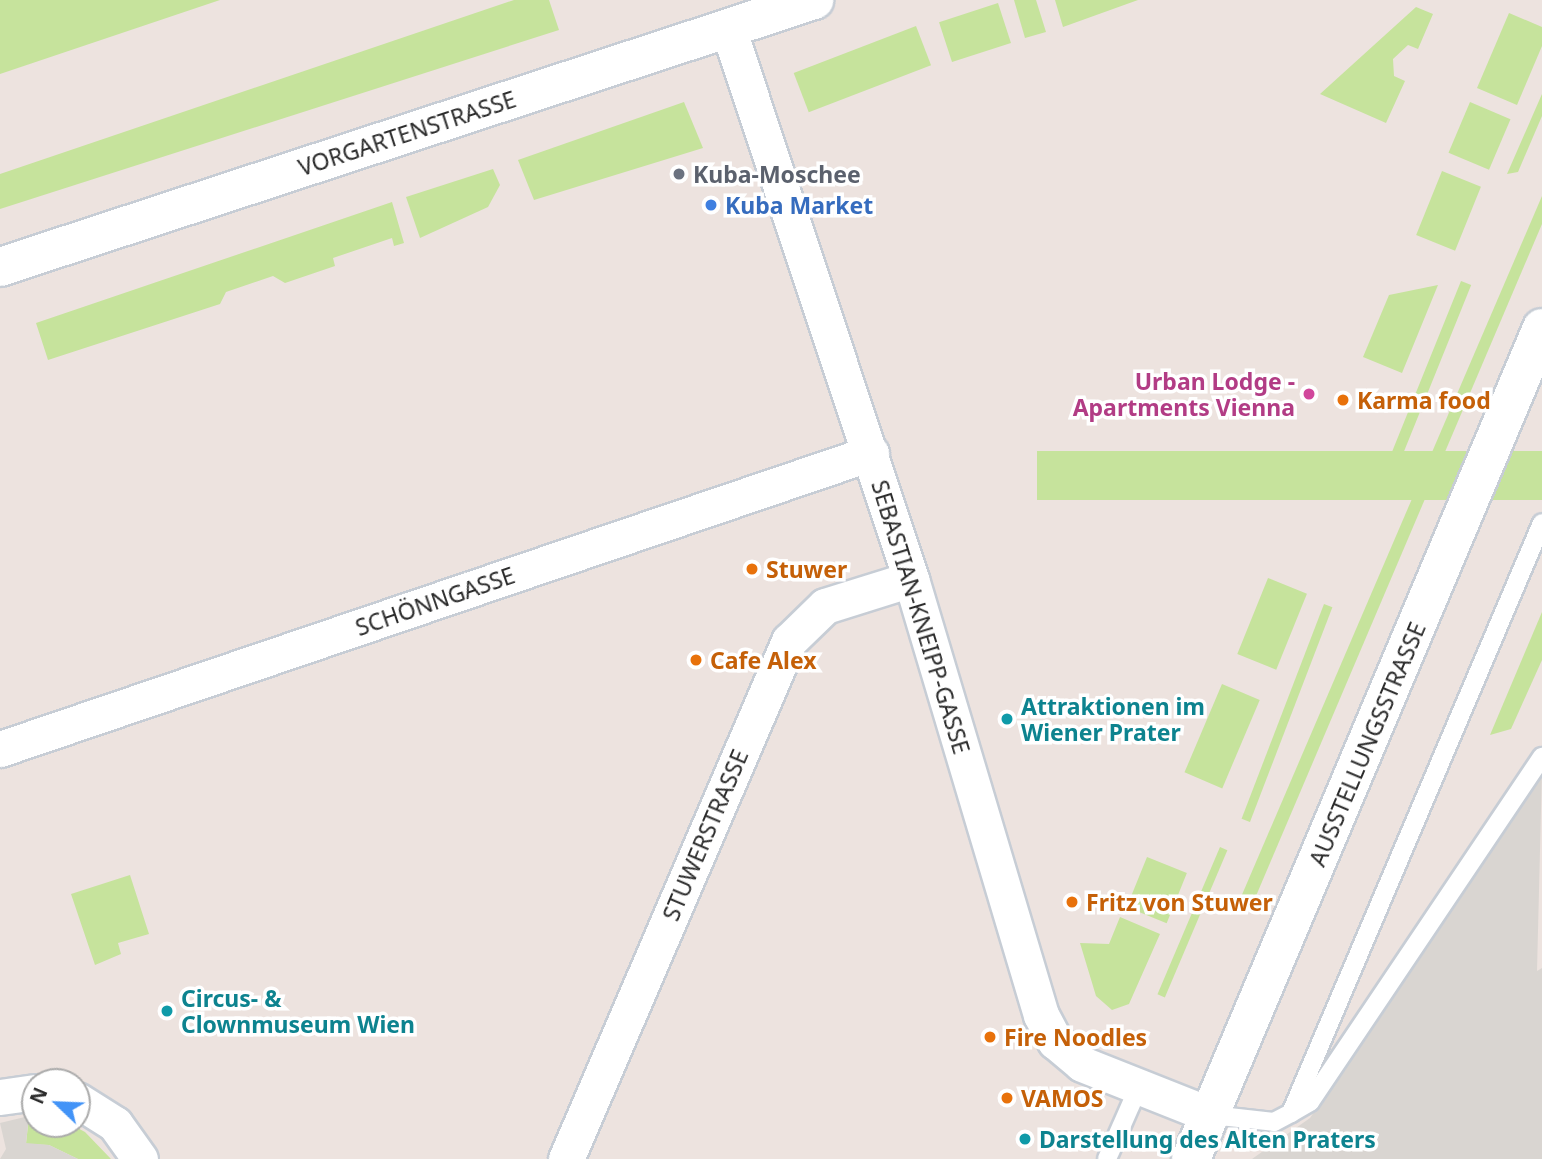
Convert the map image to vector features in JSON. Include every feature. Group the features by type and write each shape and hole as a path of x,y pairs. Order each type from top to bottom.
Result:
{"main road":[{"name":"VORGARTENSTRASSE","path":"0,267 814,0"},
{"name":"AUSSTELLUNGSSTRASSE","path":"1191,1159 1542,328"}],"street":[{"name":"SEBASTIAN-KNEIPP-GASSE","path":"729,28 911,579 1041,1015 1055,1041 1082,1064 1210,1115"},
{"name":"SCHÖNNGASSE","path":"0,749 871,453"},
{"name":"STUWERSTRASSE","path":"566,1159 789,640 825,606 911,579"},
{"path":"0,1097 21,1094"},
{"path":"91,1109 115,1124 140,1159"}],"lane":[{"path":"1291,1113 1542,523"},
{"path":"1210,1115 1274,1122 1310,1102 1542,757"},
{"path":"1107,1159 1139,1086"}],"green space":[{"path":"0,0 220,0 0,74"},
{"path":"514,0 549,0 559,30 0,209 0,174"},
{"path":"1014,0 1036,0 1046,32 1025,38"},
{"path":"1055,0 1138,0 1063,27"},
{"path":"998,3 1011,43 952,62 939,22"},
{"path":"1416,7 1433,14 1418,49 1408,45 1393,59 1394,76 1405,81 1386,123 1320,94"},
{"path":"1509,13 1542,27 1542,46 1517,105 1477,88"},
{"path":"916,26 931,65 809,112 794,73"},
{"path":"1542,94 1542,116 1518,172 1507,174"},
{"path":"684,102 703,148 534,200 518,160"},
{"path":"1470,102 1511,119 1489,170 1449,153"},
{"path":"493,169 500,185 488,207 420,238 406,197"},
{"path":"1442,171 1481,187 1455,251 1416,235"},
{"path":"1542,196 1542,224 1253,903 1241,897"},
{"path":"392,202 404,243 394,246 392,238 333,258 335,266 285,283 273,276 226,292 220,304 48,360 36,323"},
{"path":"1461,281 1471,285 1395,474 1385,470"},
{"path":"1438,285 1402,373 1363,357 1389,295"},
{"path":"1037,451 1542,451 1542,500 1037,500"},
{"path":"1268,578 1307,594 1276,670 1237,654"},
{"path":"1324,604 1332,607 1250,822 1242,819"},
{"path":"1542,612 1542,660 1511,729 1490,735"},
{"path":"1222,684 1260,700 1222,788 1184,772"},
{"path":"1220,847 1227,850 1165,997 1157,994"},
{"path":"1147,857 1187,873 1167,923 1127,907"},
{"path":"130,875 149,934 118,943 121,954 95,965 71,894"},
{"path":"1120,917 1160,934 1129,1004 1112,1010 1096,996 1080,943 1109,944"},
{"path":"27,1138 91,1138 111,1159 78,1159 49,1145 26,1144"}],"shaded area":[{"path":"1542,770 1537,971 1542,968 1542,1159 1252,1159 1310,1118"},
{"path":"21,1118 21,1138 27,1138 26,1143 49,1145 78,1159 0,1159 6,1149 0,1123"}],"place":[{"name":"Kuba-Moschee","path":"679,174"},
{"name":"Kuba Market","path":"711,205"},
{"name":"Urban Lodge - Apartments Vienna","path":"1309,394"},
{"name":"Karma food","path":"1343,400"},
{"name":"Stuwer","path":"752,569"},
{"name":"Cafe Alex","path":"696,660"},
{"name":"Attraktionen im Wiener Prater","path":"1007,719"},
{"name":"Fritz von Stuwer","path":"1072,902"},
{"name":"Circus- & Clownmuseum Wien","path":"167,1011"},
{"name":"Fire Noodles","path":"990,1037"},
{"name":"VAMOS","path":"1007,1098"},
{"name":"Darstellung des Alten Praters","path":"1025,1139"}]}
